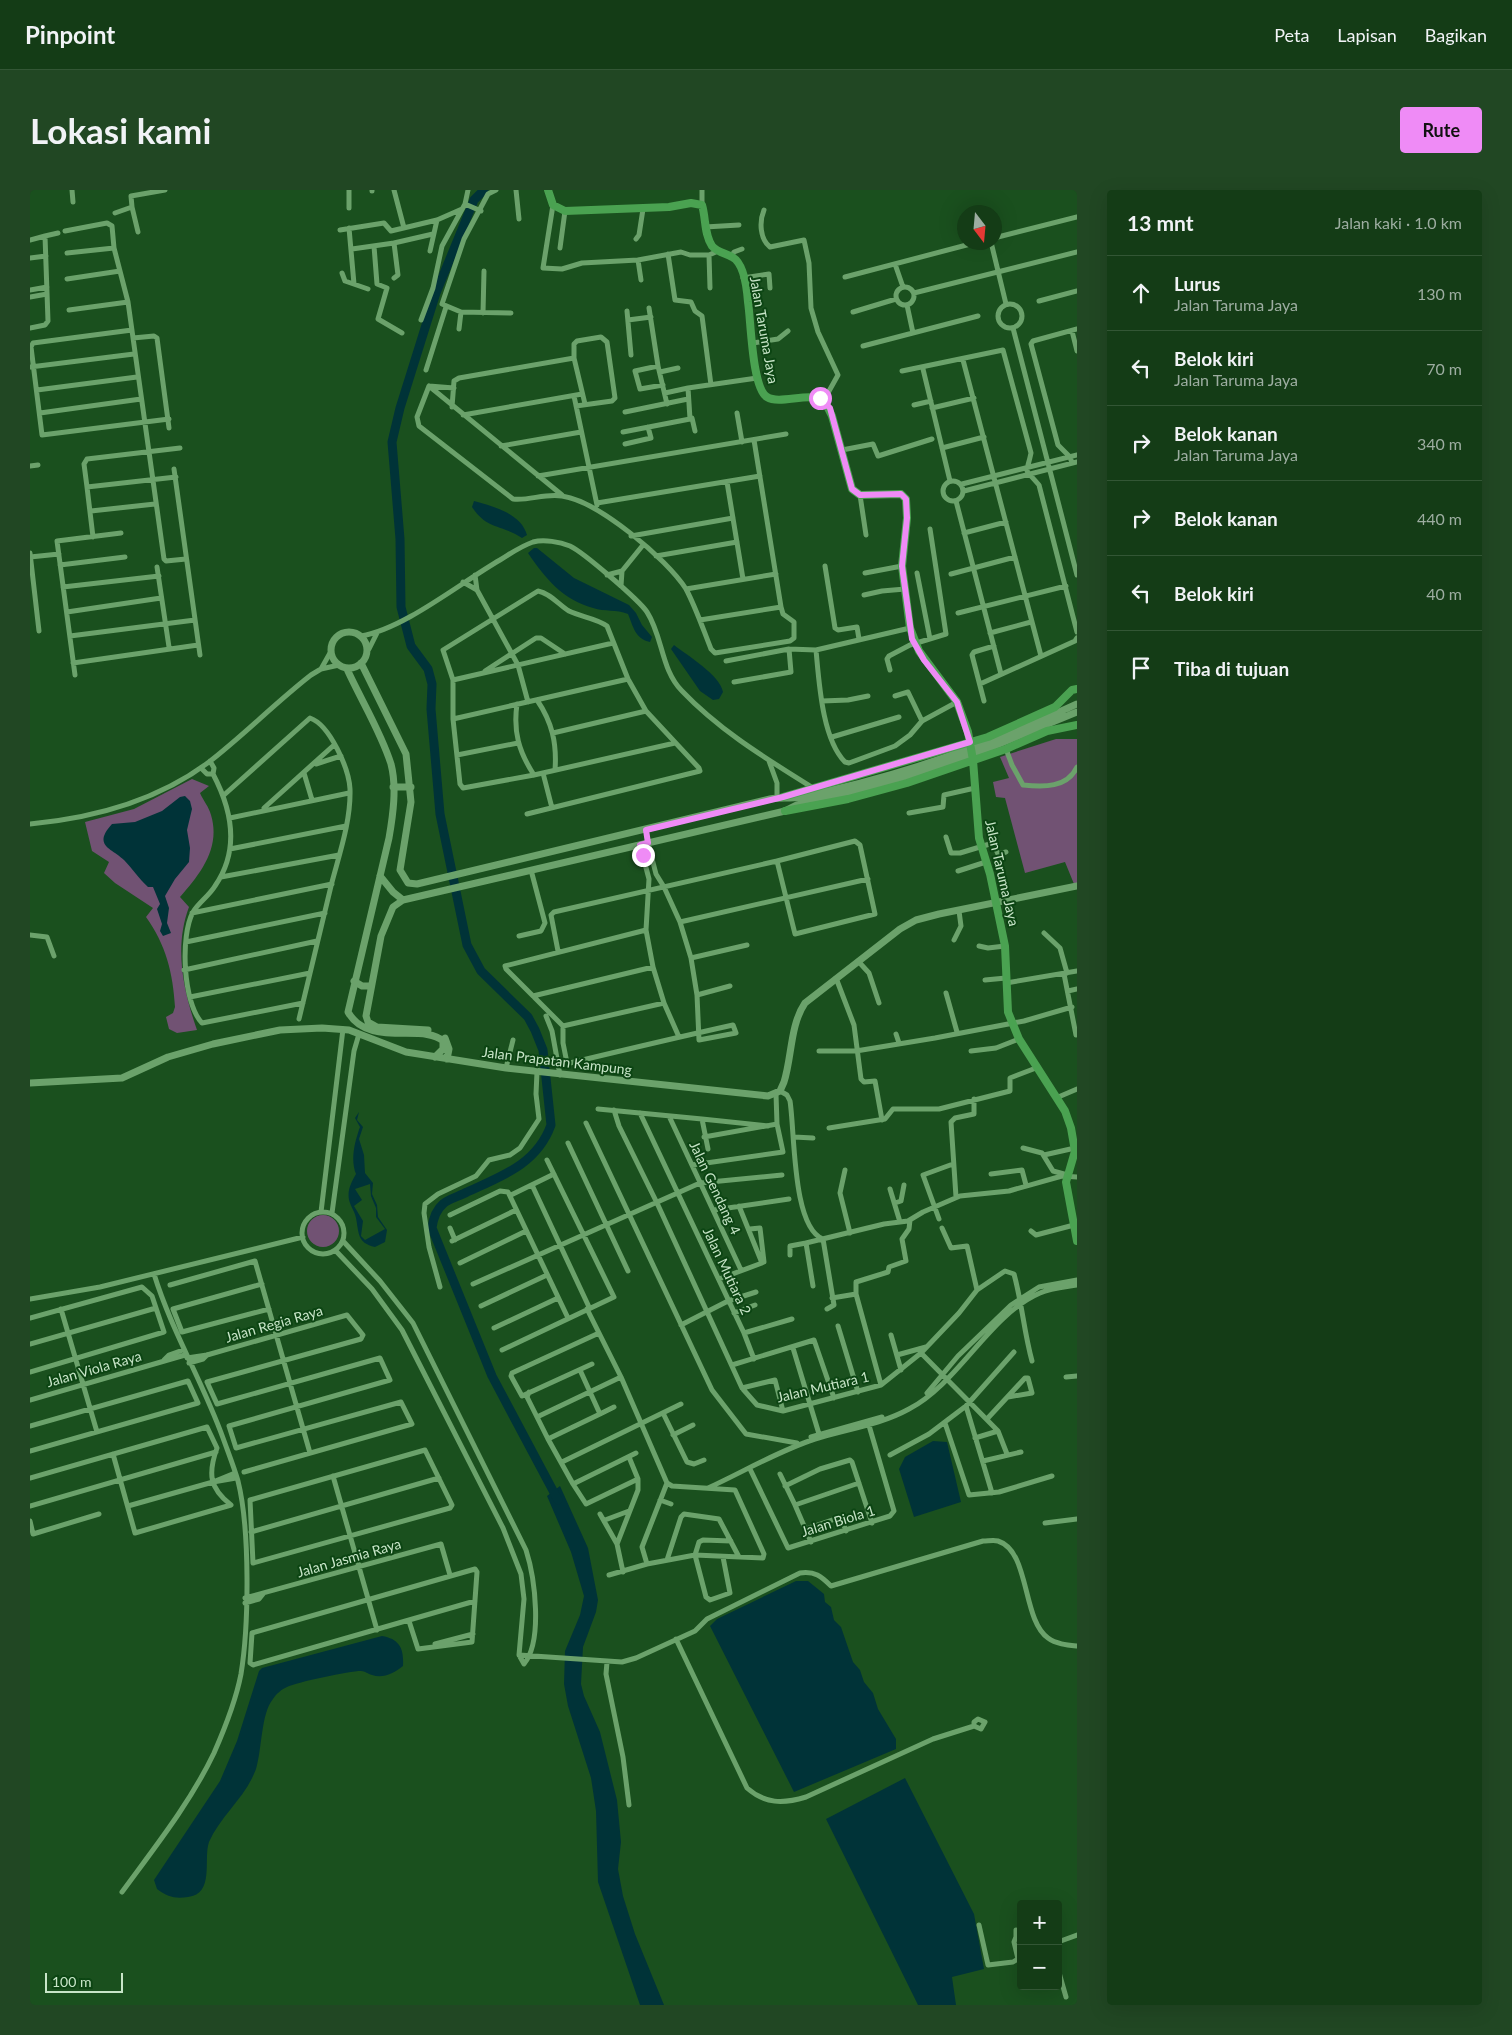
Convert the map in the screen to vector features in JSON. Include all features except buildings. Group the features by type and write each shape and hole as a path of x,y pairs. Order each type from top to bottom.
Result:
{"main road":[{"path":"548,190 553,205 565,211 643,209 691,203 702,205 705,227 713,246 718,251 731,256"},
{"name":"Jalan Taruma Jaya","path":"731,256 738,262 743,278 760,389 770,399 815,397 824,400"},
{"path":"824,400 830,408 852,489 860,495"},
{"name":"Jalan Taruma Jaya","path":"860,495 901,494 904,496 907,505 902,566 910,628 914,643 957,702 970,742 977,818 1005,946 1007,1006 1019,1039 1067,1116 1075,1148 1073,1161 1067,1175 1066,1188 1075,1216 1074,1225 1077,1241"},
{"path":"783,798 988,737 1055,707 1064,700 1067,694 1077,688"},
{"path":"789,808 870,793 973,760 1047,732 1077,725"}],"street":[{"path":"72,190 73,202"},
{"path":"138,232 130,196 165,190"},
{"path":"349,190 349,208"},
{"path":"394,190 404,228"},
{"path":"420,320 433,288 442,246 450,227 466,206 468,190"},
{"path":"496,190 488,194 458,254 442,302 446,307 461,312 511,313"},
{"path":"516,190 519,220"},
{"path":"702,190 702,205"},
{"path":"553,205 544,268 562,269 582,263 638,260 681,252 690,255 708,255 718,251"},
{"path":"340,230 384,223 391,231 437,220 466,206 480,210"},
{"path":"115,213 132,208"},
{"path":"636,239 640,235 643,209"},
{"path":"764,210 760,221 764,240 770,247 801,239 804,240 809,263 811,308 818,332 838,375 824,400"},
{"path":"560,248 565,211"},
{"path":"1002,236 1077,217"},
{"path":"430,251 437,220"},
{"path":"65,231 110,224 113,228 114,248 128,302 151,480 164,559 166,561 186,560"},
{"path":"705,227 739,225"},
{"path":"349,228 354,284"},
{"path":"30,240 58,233"},
{"path":"352,249 394,243 433,234"},
{"path":"30,328 47,324 45,236"},
{"path":"394,243 398,275 394,278"},
{"path":"374,246 377,284 387,288 378,319 402,332"},
{"path":"67,253 114,248"},
{"path":"845,277 957,248"},
{"path":"731,256 735,251 742,249"},
{"path":"993,250 1006,304"},
{"path":"914,293 1077,252"},
{"path":"668,254 675,300 691,302 694,311 702,316 711,385"},
{"path":"708,255 710,288"},
{"path":"30,258 46,256"},
{"path":"638,260 641,280"},
{"path":"895,264 903,287"},
{"path":"67,279 120,271"},
{"path":"483,313 484,271"},
{"path":"342,273 345,281 368,289"},
{"path":"743,278 769,274 770,288"},
{"path":"30,290 47,287"},
{"path":"896,299 898,290 903,287 911,289 914,293"},
{"path":"1039,301 1077,291"},
{"path":"896,299 902,306 907,306 912,303 914,293"},
{"path":"30,297 47,294"},
{"path":"853,312 896,299"},
{"path":"69,310 128,302"},
{"path":"1006,304 1013,304 1022,313 1022,319 1013,328 1001,325 998,319 1001,307 1006,304"},
{"path":"907,306 912,333"},
{"path":"426,370 446,307"},
{"path":"650,308 658,366 667,404"},
{"path":"627,311 631,355"},
{"path":"459,329 461,312"},
{"path":"628,320 650,316"},
{"path":"863,346 978,316"},
{"path":"1013,328 1049,469 1075,557 1077,575"},
{"path":"132,330 35,342 30,347 32,375 37,390 44,436 168,420"},
{"path":"964,491 1075,462 1058,446 1031,344 1033,341 1074,330 1077,351"},
{"path":"753,343 778,339 788,331"},
{"path":"133,338 154,336 157,338 169,428"},
{"path":"576,406 612,401 615,398 607,342 598,336 577,340 574,344 574,358 585,404"},
{"path":"902,371 963,360 1003,350 1031,453 1026,467 1027,474 1039,485 1077,632"},
{"path":"32,367 134,354"},
{"path":"452,407 454,381 458,378 574,358"},
{"path":"963,360 1040,656"},
{"path":"658,366 636,370 635,372 640,389 663,385"},
{"path":"660,372 678,368"},
{"path":"923,368 950,481"},
{"path":"37,390 137,377"},
{"path":"665,393 757,378"},
{"path":"429,386 454,388"},
{"path":"429,386 452,407 562,496"},
{"path":"429,386 417,417 419,426 512,499 562,496 581,501 598,510 643,545 676,575 686,590 711,649 718,654 793,640 794,624 783,614 781,607 754,440"},
{"path":"688,388 688,399 695,431"},
{"path":"463,415 582,394"},
{"path":"574,396 598,510"},
{"path":"932,408 974,398"},
{"path":"40,413 141,399"},
{"path":"625,412 688,399"},
{"path":"914,405 931,402"},
{"path":"738,413 742,442"},
{"path":"623,432 692,418"},
{"path":"624,444 651,438 648,427"},
{"path":"501,446 581,432"},
{"path":"538,476 786,434"},
{"path":"942,448 984,436"},
{"path":"842,450 873,444 878,456 932,439"},
{"path":"93,536 84,464 88,460 180,448"},
{"path":"962,484 964,491 960,499 956,501 947,500 943,487 950,481 962,484 1077,455"},
{"path":"30,466 38,465"},
{"path":"174,469 200,656"},
{"path":"597,503 760,476"},
{"path":"87,487 176,478"},
{"path":"727,482 743,579"},
{"path":"860,495 866,535"},
{"path":"956,501 1001,674"},
{"path":"90,511 155,504"},
{"path":"631,536 733,518"},
{"path":"964,533 1006,522"},
{"path":"890,670 887,657 914,643 944,635 946,631 930,529"},
{"path":"75,675 57,541 122,534"},
{"path":"321,669 330,653 331,644 340,635 346,632 361,636 377,633 414,614 475,574 535,542 557,542 572,547 636,598 647,612 656,630 670,674 682,691 727,732 813,788"},
{"path":"656,556 737,542"},
{"path":"607,575 622,570 643,545"},
{"path":"30,553 38,631"},
{"path":"30,557 58,554"},
{"path":"60,565 125,557"},
{"path":"951,574 1015,557"},
{"path":"825,566 836,628 838,630 857,627 859,639"},
{"path":"865,574 902,566"},
{"path":"157,567 170,648"},
{"path":"621,586 622,570"},
{"path":"917,573 930,639"},
{"path":"475,574 477,590 518,665 528,702"},
{"path":"686,590 776,574"},
{"path":"63,587 158,576"},
{"path":"463,582 477,590"},
{"path":"958,613 1066,586"},
{"path":"864,596 882,591 905,589"},
{"path":"527,814 698,773 699,768 646,711 628,679 607,626 567,610 543,592 538,591 493,617 443,650 453,680 453,719 460,784 463,788 534,775 675,743"},
{"path":"67,612 161,598"},
{"path":"700,620 781,607"},
{"path":"70,636 195,620"},
{"path":"990,633 1031,622"},
{"path":"726,661 790,650 816,650 910,628"},
{"path":"347,669 362,663 377,633"},
{"path":"361,636 369,649"},
{"path":"482,673 536,638 541,638 564,654"},
{"path":"980,684 1077,638"},
{"path":"453,680 613,643"},
{"path":"74,663 198,644"},
{"path":"984,701 972,655 974,652 994,646"},
{"path":"734,682 791,672 790,650"},
{"path":"816,650 822,701 832,737 843,761 850,763 895,746 910,735 922,721 957,702"},
{"path":"330,653 339,665 347,669 386,753 391,766 393,788 393,817 348,1007 352,1019 381,1032 430,1034 439,1037 443,1041 443,1049 435,1057"},
{"path":"362,663 406,754 411,787 411,802 400,870 408,883 417,884 783,798 802,796 939,759 1074,709"},
{"path":"30,824 78,818 113,810 170,786 210,761 290,692 321,669 339,665"},
{"path":"453,719 628,679"},
{"path":"895,696 908,692 922,721"},
{"path":"822,701 848,700 868,696"},
{"path":"537,700 547,715 553,733 556,750 554,770"},
{"path":"517,704 515,722 518,743 534,775"},
{"path":"447,1059 449,1049 442,1035 429,1030 377,1027 368,1022 366,1016 371,986 387,917 393,906 404,900 431,893 640,845 896,780 994,746 1074,709"},
{"path":"553,733 646,711"},
{"path":"832,737 899,717"},
{"path":"224,795 307,720 313,719 321,726 341,756 347,772 349,793 346,826 299,1019"},
{"path":"457,755 518,743"},
{"path":"263,810 334,745"},
{"path":"1006,748 1012,765 1024,785 1047,787 1063,782 1073,775 1077,767"},
{"path":"313,765 341,756"},
{"path":"769,760 783,798"},
{"path":"210,761 214,768 213,774 224,795 232,832 230,849 221,877 192,913 186,929 184,970 190,997 202,1023 303,1003"},
{"path":"200,768 206,774 213,774"},
{"path":"304,772 312,800"},
{"path":"543,773 552,808"},
{"path":"393,788 411,787"},
{"path":"909,813 943,807 944,795 954,791 975,788"},
{"path":"230,818 349,793"},
{"path":"230,849 346,826"},
{"path":"646,830 656,874 680,922 692,958 697,995 698,1033 702,1041 736,1032 733,1025 698,1033 679,1037 569,1063 566,1060 563,1044 563,1026 506,970 505,966 646,930"},
{"path":"637,832 649,879 646,930 653,967 664,1003 679,1037"},
{"path":"946,838 950,853 960,853 994,843 998,854 1006,852"},
{"path":"558,951 551,916 554,912 777,861 855,841 860,845 875,911 872,916 797,934 793,931 777,861"},
{"path":"221,877 339,856"},
{"path":"958,871 986,862"},
{"path":"519,936 541,931 545,923 532,870"},
{"path":"380,876 393,892 404,900"},
{"path":"680,922 868,879"},
{"path":"192,913 332,884"},
{"path":"692,1164 783,1152 777,1124 778,1094 789,1065 799,1012 805,1003 836,978 911,922 1077,886"},
{"path":"954,940 961,926 959,911"},
{"path":"186,942 325,913"},
{"path":"1044,933 1060,948 1076,1035"},
{"path":"30,935 47,937 54,956"},
{"path":"184,970 317,941"},
{"path":"692,958 747,945"},
{"path":"978,946 988,948 1005,946"},
{"path":"858,961 869,973 879,1003"},
{"path":"533,996 653,967"},
{"path":"985,980 1006,981 1077,971"},
{"path":"190,997 310,973"},
{"path":"836,978 852,1019 861,1080 875,1081 882,1120"},
{"path":"354,981 362,986 371,986"},
{"path":"697,995 730,986"},
{"path":"1068,991 1077,989"},
{"path":"946,993 957,1032"},
{"path":"563,1026 664,1003"},
{"path":"818,1051 856,1051 1012,1024 1072,1007"},
{"path":"546,1016 552,1031 558,1074"},
{"name":"Jalan Prapatan Kampung","path":"30,1083 122,1078 168,1057 251,1034 297,1028 343,1029 406,1052 506,1068 768,1096 778,1094"},
{"path":"321,1212 343,1029"},
{"path":"332,1213 354,1051 359,1034"},
{"path":"896,1034 899,1043"},
{"path":"971,1051 996,1048 1019,1039"},
{"path":"506,1068 513,1040"},
{"path":"829,1128 882,1120 888,1118 890,1111 893,1109 939,1109 1010,1091 1010,1078 1036,1068"},
{"path":"440,1287 429,1247 424,1213 425,1204 438,1194 476,1176 489,1160 514,1154 520,1148 539,1119 536,1094 537,1072"},
{"path":"1056,1098 1077,1089"},
{"path":"778,1094 787,1095 790,1101 802,1208 814,1234 823,1239"},
{"path":"956,1197 951,1122 955,1118 974,1114 974,1099"},
{"path":"598,1109 768,1126"},
{"name":"Jalan Mutiara 1","path":"614,1110 619,1126 657,1203 742,1388 757,1405 783,1411 881,1385 921,1353 977,1290 1001,1273 1011,1271 1014,1274 1021,1301"},
{"name":"Jalan Mutiara 2","path":"640,1113 679,1192 744,1333 754,1359"},
{"name":"Jalan Gendang 4","path":"669,1116 741,1270"},
{"path":"702,1119 704,1137 708,1148"},
{"path":"586,1123 627,1217 712,1390 746,1434 797,1444 868,1424 911,1409 946,1379 1021,1301"},
{"path":"704,1137 777,1124"},
{"path":"794,1137 813,1138"},
{"path":"568,1143 610,1224 628,1270"},
{"path":"1024,1148 1044,1155 1075,1148"},
{"path":"1044,1155 1053,1171 1077,1177"},
{"path":"502,1350 614,1297 547,1160"},
{"path":"939,1219 923,1174 953,1164"},
{"path":"845,1170 840,1193 850,1233"},
{"path":"991,1174 1022,1170 1026,1185"},
{"path":"511,1195 554,1174"},
{"path":"473,1284 700,1184 782,1175"},
{"path":"790,1255 790,1246 910,1220 956,1197 1000,1192 1067,1175"},
{"path":"532,1185 599,1333 642,1422 667,1483 672,1486 734,1490"},
{"path":"895,1203 901,1200 904,1186"},
{"path":"890,1189 900,1222"},
{"path":"450,1215 505,1191 511,1195 516,1210 568,1318"},
{"path":"714,1210 789,1199"},
{"path":"739,1206 750,1229 762,1263"},
{"path":"450,1228 454,1240 516,1210"},
{"path":"321,1212 332,1213 343,1225 343,1241 335,1250 322,1254 310,1249 303,1237 302,1230 308,1218 321,1212"},
{"path":"881,1385 856,1294 856,1281 887,1272 889,1267 906,1261 902,1239 909,1229 910,1220"},
{"path":"1031,1231 1036,1235 1074,1225"},
{"path":"750,1229 760,1228 764,1262 762,1263"},
{"path":"942,1228 951,1248 967,1246 977,1290"},
{"path":"460,1263 526,1231"},
{"path":"30,1299 74,1292 154,1274 303,1237"},
{"path":"823,1239 833,1307 828,1309"},
{"path":"335,1250 372,1289 402,1330 515,1554 521,1574 524,1599 519,1655 524,1664 531,1656 536,1599 533,1572 526,1550 413,1323 380,1281 343,1241"},
{"path":"806,1243 813,1286"},
{"path":"170,1285 255,1261 310,1453"},
{"path":"719,1279 762,1263"},
{"path":"122,1892 191,1795 214,1752 231,1708 241,1674 245,1601 244,1519 236,1475 222,1436 164,1306 154,1274"},
{"path":"481,1306 547,1275"},
{"path":"707,1488 820,1434 868,1424 913,1404 929,1391 942,1374 993,1320 1021,1301 1044,1289 1077,1280"},
{"path":"372,1289 380,1281"},
{"path":"262,1284 173,1309 182,1332 268,1309"},
{"path":"1044,1289 1077,1285"},
{"path":"30,1318 142,1286 152,1296 164,1332 30,1372"},
{"path":"681,1325 728,1300 756,1292"},
{"path":"832,1298 856,1294"},
{"path":"494,1328 558,1298"},
{"path":"1021,1301 1026,1340 1032,1361"},
{"path":"734,1313 755,1305"},
{"path":"30,1344 156,1308"},
{"path":"61,1309 97,1432"},
{"name":"Jalan Regia Raya","path":"186,1356 203,1359 207,1354 347,1315 363,1334 361,1339 284,1361"},
{"path":"744,1333 792,1319"},
{"path":"838,1326 858,1392"},
{"path":"592,1364 521,1395 511,1375 599,1333"},
{"path":"891,1335 901,1370"},
{"path":"732,1365 815,1341 834,1398"},
{"path":"897,1355 926,1347"},
{"path":"793,1348 820,1434"},
{"path":"890,1455 921,1439 945,1423 967,1404 1014,1352"},
{"path":"921,1353 942,1374 967,1404 998,1431 1007,1454"},
{"name":"Jalan Viola Raya","path":"30,1400 164,1360 169,1356 186,1356"},
{"path":"244,1472 412,1424 401,1402 236,1448 230,1426 390,1380 380,1358 217,1404 207,1382 284,1361"},
{"path":"580,1370 600,1414"},
{"path":"1066,1377 1077,1376"},
{"path":"537,1417 621,1377"},
{"path":"987,1420 1008,1396 1025,1378 1028,1378 1032,1394 1008,1396"},
{"path":"742,1388 775,1380 783,1411"},
{"path":"30,1426 188,1381 198,1403 30,1451"},
{"path":"529,1392 527,1397 548,1439 586,1504 638,1479"},
{"path":"562,1462 681,1404"},
{"path":"967,1404 992,1493"},
{"path":"548,1439 614,1407"},
{"path":"663,1412 687,1462 694,1464 704,1460"},
{"path":"945,1423 967,1494 992,1493 1052,1476"},
{"name":"Jalan Biola 1","path":"750,1469 788,1548 872,1523 894,1514 868,1424"},
{"path":"673,1435 693,1426"},
{"path":"30,1478 202,1427 210,1430 217,1448 212,1461 213,1482 218,1495 231,1505 136,1533 113,1454"},
{"path":"976,1438 998,1431"},
{"path":"424,1450 452,1505 450,1508 253,1563 250,1500 333,1476 424,1450"},
{"path":"30,1506 216,1452"},
{"path":"983,1461 1021,1452"},
{"path":"573,1484 636,1453"},
{"path":"617,1544 638,1490 638,1479 629,1457"},
{"path":"785,1486 820,1469 850,1460 872,1523"},
{"path":"780,1474 811,1542"},
{"path":"128,1506 236,1475"},
{"path":"333,1476 377,1630"},
{"path":"251,1532 439,1478"},
{"path":"610,1575 647,1564 695,1555 763,1558 764,1554 729,1478"},
{"path":"647,1564 642,1547 667,1483"},
{"path":"795,1505 859,1483"},
{"path":"660,1500 671,1504"},
{"path":"605,1520 629,1511"},
{"path":"30,1521 33,1534 99,1514"},
{"path":"600,1514 617,1544 623,1572"},
{"path":"667,1560 681,1517 684,1514 717,1518 739,1557"},
{"path":"806,1529 841,1517 846,1531"},
{"path":"1045,1523 1077,1519"},
{"path":"723,1557 730,1593 710,1600 706,1596 695,1555 701,1541 730,1541"},
{"path":"519,1655 622,1662 636,1658 695,1631 707,1619 800,1573 811,1572 820,1575 831,1586 983,1541 998,1541 1008,1547 1016,1558 1037,1626 1046,1637 1055,1643 1077,1646"},
{"name":"Jalan Jasmia Raya","path":"245,1601 260,1599 263,1594 441,1544 450,1575"},
{"path":"418,1649 472,1642 473,1634 477,1572 472,1568 252,1632 250,1663 253,1665 475,1602"},
{"path":"409,1620 418,1649"},
{"path":"418,1649 473,1634"},
{"path":"676,1639 747,1788 757,1797 771,1802 789,1802 806,1797 933,1739 974,1726"},
{"path":"607,1662 606,1674 623,1757 629,1805"},
{"path":"980,1925 988,1965 1013,1962 1017,1959"},
{"path":"1016,1930 1014,1942 1017,1952"},
{"path":"1062,1941 1077,1935"},
{"path":"1062,1984 1066,1998"}],"shaded area":[{"path":"1056,739 1077,739 1077,883 1074,884 1065,862 1025,873 1005,798 996,797 993,782 1009,778 1000,757"},
{"path":"192,779 209,786 200,793 211,815 213,838 207,860 195,879 180,897 189,907 184,922 181,953 184,984 197,1030 177,1033 169,1029 166,1017 173,1013 175,1007 170,971 159,938 146,917 153,908 115,883 104,873 109,862 92,851 85,822 134,809"},
{"path":"323,1215 334,1220 339,1231 334,1242 323,1247 312,1242 307,1231 312,1220"}],"water":[{"path":"474,501 497,508 512,516 524,527 527,535 522,538 483,520 472,507"},
{"path":"537,548 574,578 629,605 652,637 650,642 638,635 628,614 593,608 564,594 548,579 528,553"},
{"path":"674,645 703,666 716,679 723,692 719,699 713,700 700,691 671,649"},
{"path":"185,796 190,801 192,809 187,830 190,848 189,862 175,879 165,896 169,908 167,923 171,933 163,936 160,931 162,924 157,909 160,904 153,887 148,887 124,860 106,846 104,837 112,824 135,822 162,811 180,797"},
{"path":"359,1112 357,1120 363,1127 359,1139 364,1155 365,1173 373,1183 372,1194 377,1205 378,1217 387,1230 385,1242 375,1247 365,1243 360,1237 356,1216 349,1199 350,1188 356,1174 353,1156 360,1127 355,1118","holes":["370,1184 371,1196 376,1208 376,1217 385,1229 365,1240 361,1236 363,1221 354,1206 362,1200 355,1189"]},
{"path":"933,1441 947,1442 961,1502 914,1517 899,1469 905,1457"},
{"path":"560,1486 588,1548 598,1600 596,1612 583,1647 581,1684 584,1696 600,1732 617,1800 621,1842 618,1869 623,1896 635,1934 664,2005 640,2005 598,1882 596,1811 591,1778 568,1706 564,1684 565,1651 580,1615 584,1596 571,1552 547,1496"},
{"path":"796,1581 808,1581 824,1594 825,1602 831,1607 834,1620 841,1627 853,1662 860,1670 864,1682 873,1693 878,1709 896,1739 896,1749 794,1792 710,1626 717,1619"},
{"path":"382,1636 397,1642 402,1650 403,1666 396,1671 380,1676 361,1671 324,1677 287,1687 276,1695 266,1713 258,1761 252,1779 220,1823 209,1842 205,1883 202,1890 188,1897 179,1898 168,1896 157,1889 154,1880 220,1781 237,1741 259,1671 262,1668"},
{"path":"905,1778 974,1914 984,1969 952,1977 956,2005 918,2005 826,1819"}],"waterway":[{"path":"484,190 474,200 436,293 400,408 392,442 400,539 401,607 411,646 428,669 432,684 431,709 440,814 467,945 481,971 528,1017 535,1030 543,1050 551,1125 537,1150 517,1167 443,1204 435,1215 432,1228 492,1376 558,1500"}],"route":[{"path":"643,855 640,845 648,843 646,830 783,797 970,742 964,717 957,702 924,660 912,639 902,566 907,518 906,499 901,494 860,495 852,489 830,408 820,398"}]}
